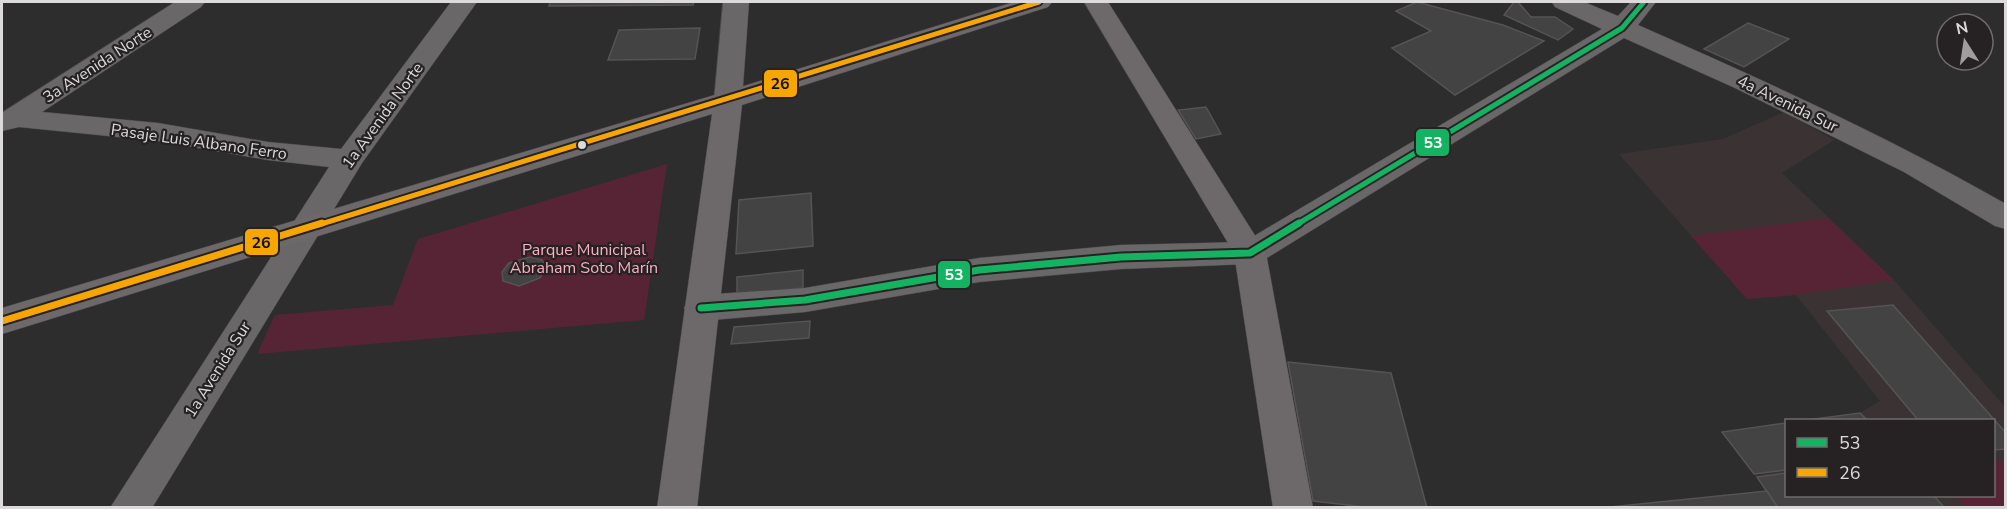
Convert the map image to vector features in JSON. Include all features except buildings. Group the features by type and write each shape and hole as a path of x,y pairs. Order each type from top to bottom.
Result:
{"main road":[{"path":"2,321 728,100 1039,2"},
{"path":"1095,2 1250,253 1293,507"},
{"path":"677,507 728,100"}],"street":[{"name":"3a Avenida Norte","path":"7,121 192,2"},
{"name":"1a Avenida Norte","path":"304,230 349,159 464,2"},
{"path":"728,100 736,2"},
{"name":"4a Avenida Sur","path":"1564,2 1745,81 1915,165 2006,218"},
{"path":"701,308 805,300 979,270 1121,257 1250,253 1622,28 1644,2"},
{"name":"Pasaje Luis Albano Ferro","path":"7,121 158,132 268,151 349,159"},
{"name":"1a Avenida Sur","path":"130,507 304,230"}],"shaded area":[{"path":"1784,112 1834,140 1782,173 1894,280 2005,407 2005,507 1600,508 1767,492 1722,432 1785,423 1785,497 1995,497 1995,419 1815,419 1860,413 1880,401 1796,295 1747,299 1619,154 1723,139"}],"green space":[{"name":"Parque Municipal Abraham Soto Marín","path":"667,164 644,320 257,354 275,315 393,305 418,239"},
{"path":"1828,218 1894,280 1796,295 1747,299 1691,236"},
{"path":"2005,461 2005,507 1966,507 1957,497 1995,497 1995,462"}],"transit line":[{"name":"26","path":"2,321 728,100 1039,2"},
{"name":"53","path":"701,308 805,300 979,270 1121,257 1250,253 1622,28 1644,2"}]}
